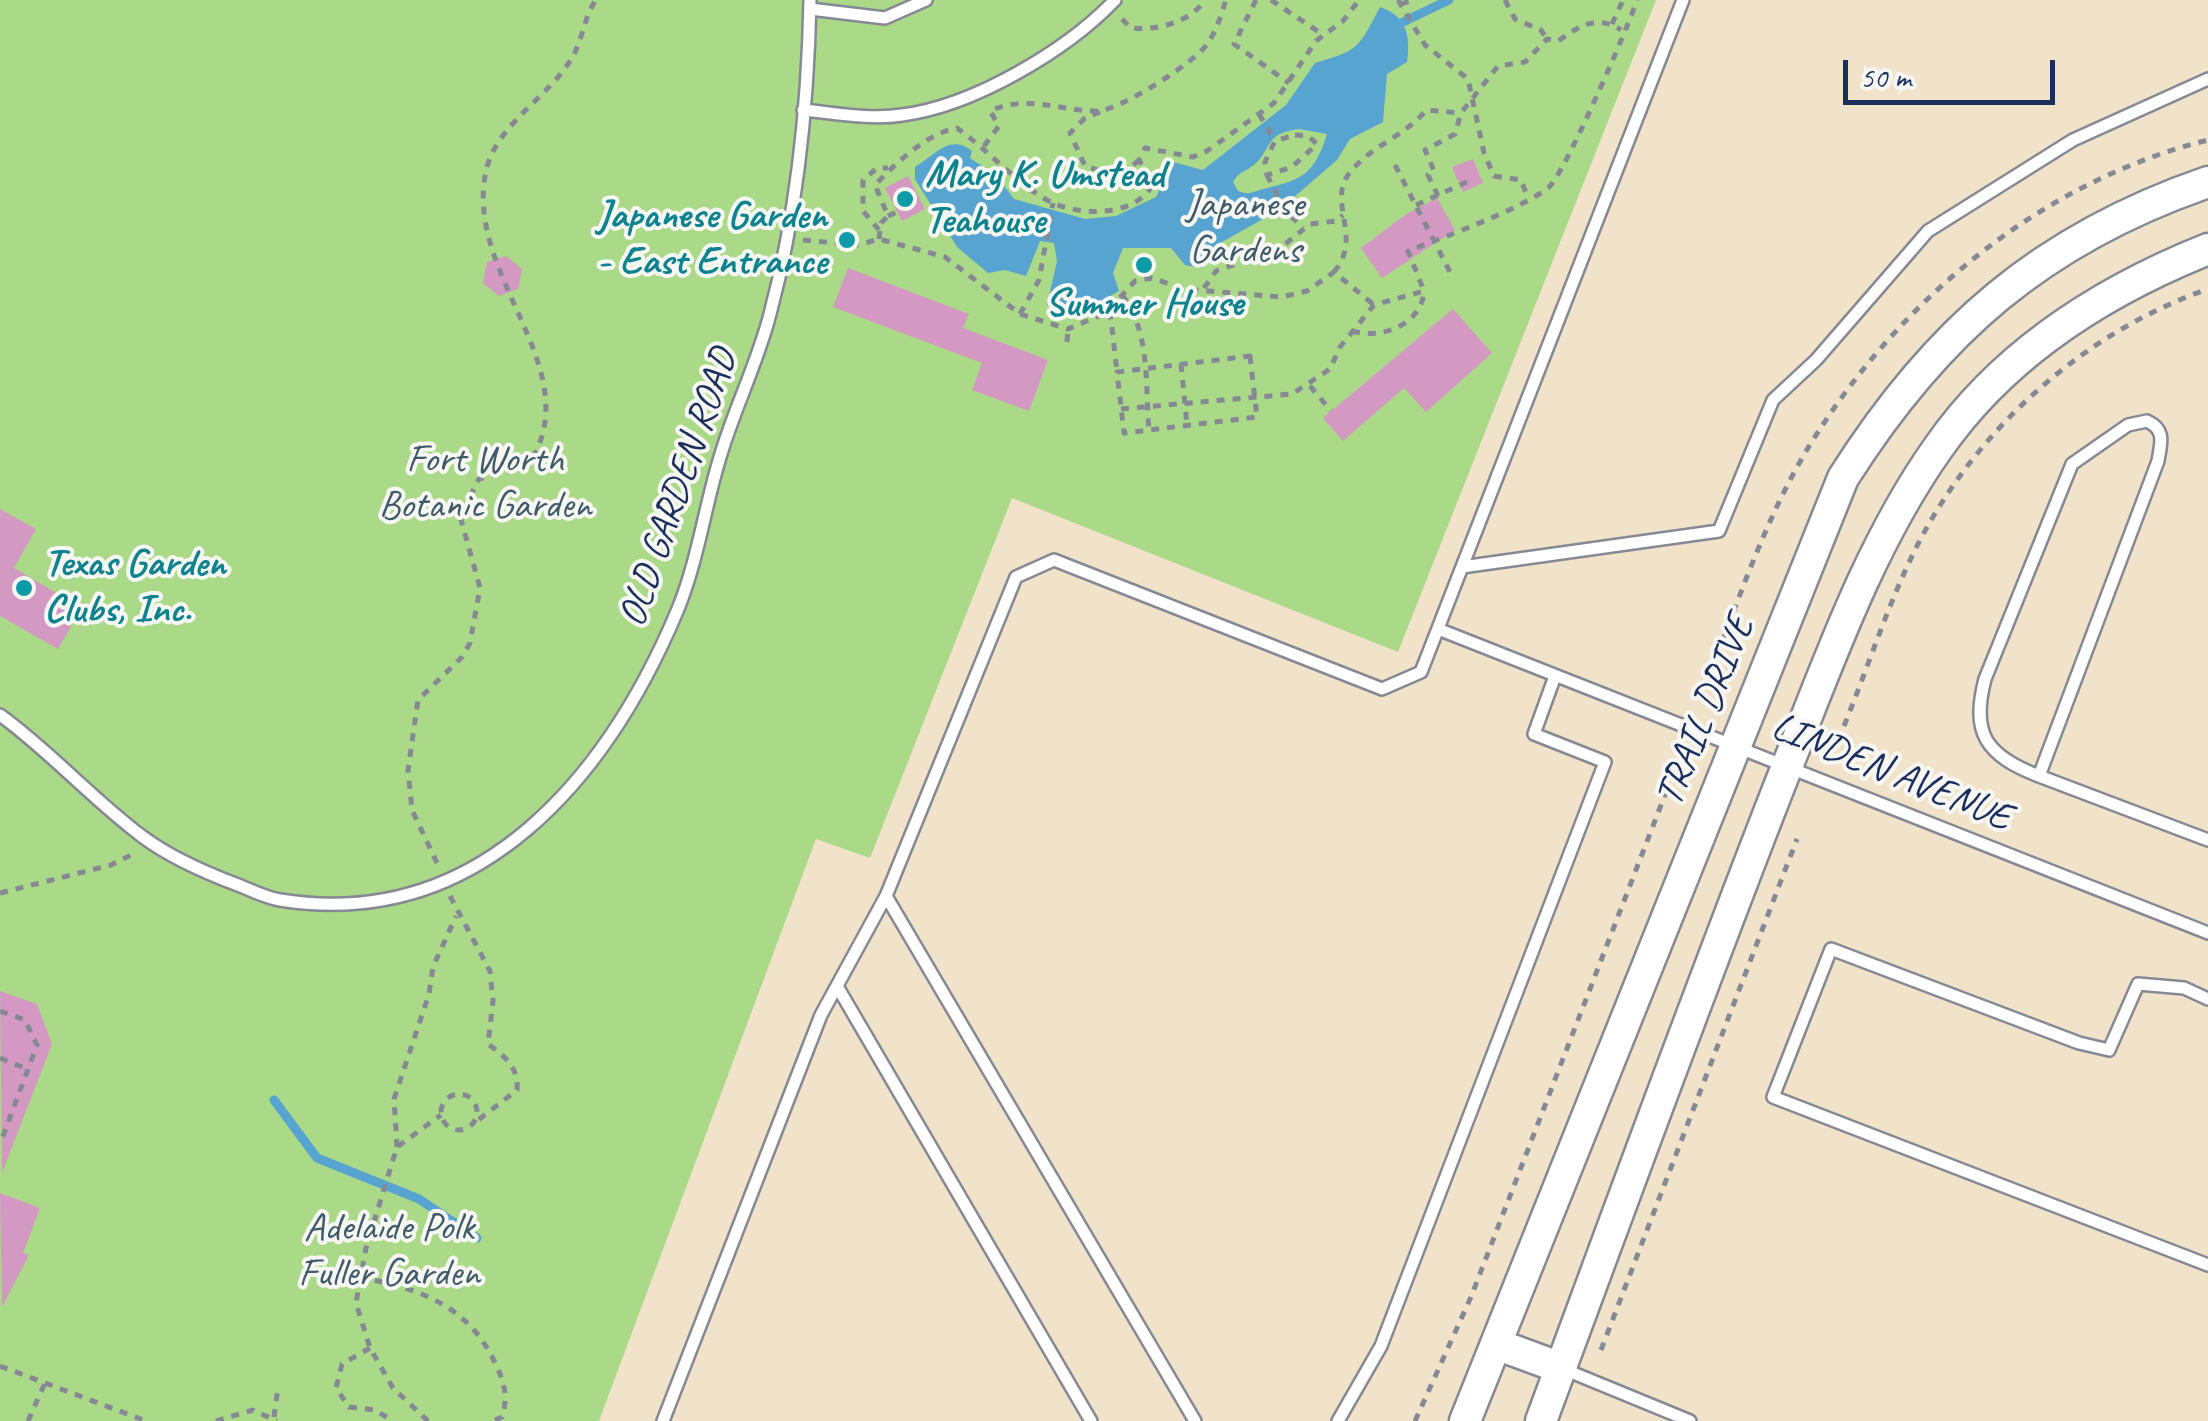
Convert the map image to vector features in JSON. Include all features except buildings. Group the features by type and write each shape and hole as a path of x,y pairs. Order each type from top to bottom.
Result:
{"street":[{"name":"TRAIL DRIVE","path":"1465,1421 1843,478 1888,407 1958,329 2044,261 2142,204 2208,182"},
{"path":"1541,1421 1787,768 1885,535 1938,446 2002,375 2076,313 2121,286 2208,249"},
{"path":"1496,1344 1561,1368"}],"lane":[{"path":"810,4 885,18 926,0"},
{"path":"664,1421 821,1015 886,896 1016,577 1054,560 1382,689 1421,672 1684,0"},
{"path":"803,110 904,115 972,94 1053,53 1113,2"},
{"name":"OLD GARDEN ROAD","path":"0,714 40,744 144,838 222,879 276,900 368,904 403,898 501,853 561,802 600,755 630,706 678,608 700,544 718,463 761,346 789,239 810,4"},
{"path":"1462,567 1719,531 1773,400 1816,360 1928,231 2073,140 2208,79"},
{"path":"2038,776 2158,461 2162,435 2158,426 2147,420 2128,425 2072,464 1985,679 1976,715 1985,739 2021,769 2038,776 2208,840"},
{"name":"LINDEN AVENUE","path":"1438,629 2208,934"},
{"path":"1338,1421 1381,1346 1605,762 1534,734 1554,676"},
{"path":"886,896 1195,1421"},
{"path":"2208,999 2184,988 2138,984 2109,1050 2079,1044 1831,949 1774,1096 2208,1265"},
{"path":"838,986 1091,1421"},
{"path":"1561,1368 1690,1421"}],"path":[{"path":"441,1116 452,1129 473,1124 517,1090 518,1083 508,1060 488,1044 493,1002 490,971 456,915 412,810 408,770 413,715 423,692 462,658 470,643 480,588 476,564 461,529 463,503 479,478 527,467 543,438 550,401 543,374 490,254 482,211 487,166 519,117 572,58 596,0"},
{"path":"1113,2 1130,28 1142,29 1198,12 1206,0"},
{"path":"1226,0 1208,44 1189,64 1085,118 1070,133 1085,166 1120,178 1139,160 1144,148 1193,157 1259,114 1289,83 1323,34 1343,21 1359,0"},
{"path":"1256,0 1234,44 1289,83"},
{"path":"1271,0 1323,34"},
{"path":"1414,0 1400,2 1425,45 1468,79 1494,176 1520,180 1528,198"},
{"path":"1506,0 1515,19 1530,23 1547,39 1558,40 1596,21 1621,30"},
{"path":"1612,24 1622,0"},
{"path":"1351,330 1376,334 1412,321 1423,305 1424,290 1408,251 1552,186 1606,78 1620,44 1621,30 1630,21 1636,0"},
{"path":"1438,196 1428,174 1434,171 1425,150 1455,134 1460,113 1498,66 1525,62 1547,39"},
{"path":"984,146 999,126 990,112 1004,105 1058,103 1100,112"},
{"path":"789,239 840,245 879,239 945,257 1020,314 1068,329 1106,313 1126,286 1152,278 1184,288 1282,297 1307,291 1344,260 1348,243 1343,215 1345,178 1376,148 1416,123 1426,110 1460,113"},
{"path":"1259,114 1275,142"},
{"path":"888,216 874,185 890,168 942,130 957,128 1052,203 1124,209 1146,196 1152,184 1139,160"},
{"path":"1267,175 1292,167 1317,144 1308,136 1295,135 1275,142 1265,162 1267,175 1284,210 1303,228"},
{"path":"1395,165 1451,274"},
{"path":"879,230 863,211 863,180 877,168 890,168"},
{"path":"1416,206 1469,182"},
{"path":"1020,314 1039,280 1052,203"},
{"path":"879,239 879,230 888,216 898,212"},
{"path":"1204,288 1216,271 1280,249 1303,228 1336,221 1343,215"},
{"path":"1334,272 1374,305"},
{"path":"1844,726 1916,547 1965,467 2032,393 2127,325 2208,289"},
{"path":"1121,410 1292,394 1310,386 1330,369 1351,330 1374,305 1424,290"},
{"path":"1122,295 1136,319 1149,430"},
{"path":"1106,313 1111,318 1121,410 1124,433 1257,417 1250,356 1117,372"},
{"path":"1067,342 1068,329"},
{"path":"1181,364 1187,426"},
{"path":"1310,386 1331,410"},
{"path":"1414,1421 1471,1297 1668,787"},
{"path":"0,893 111,865 134,854 144,838"},
{"path":"1590,1380 1798,840"},
{"path":"428,1421 393,1388 370,1348 356,1303 359,1277 397,1147 394,1099 429,994 433,967 456,915"},
{"path":"0,1011 24,1020 38,1046 0,1144"},
{"path":"0,1058 27,1069"},
{"path":"397,1147 441,1116 446,1099 463,1094 478,1109 473,1124"},
{"path":"359,1277 434,1297 463,1314 485,1340 508,1398 502,1417 493,1421"},
{"path":"370,1348 342,1364 336,1388 349,1407 375,1410 393,1421"},
{"path":"0,1366 146,1421"},
{"path":"28,1421 44,1383"},
{"path":"216,1421 242,1412 264,1412 275,1419 278,1387"},
{"path":"261,1421 264,1412"}],"green space":[{"name":"Fort Worth Botanic Garden","path":"0,0 1656,0 1398,652 1012,498 870,858 816,839 599,1421 0,1421"}],"water":[{"path":"1380,7 1401,21 1408,43 1407,62 1387,74 1383,122 1350,139 1337,160 1279,210 1215,246 1201,268 1185,265 1171,248 1123,248 1113,273 1119,291 1091,307 1047,305 1057,261 1054,243 1040,241 1026,276 1005,270 988,273 957,247 915,179 915,167 943,148 957,144 972,151 970,158 996,175 1014,199 1085,219 1116,216 1156,197 1173,162 1203,170 1286,105 1315,63 1356,46","holes":["1299,129 1327,134 1316,160 1302,175 1251,193 1238,191 1235,179 1258,161 1279,135"]}],"waterway":[{"path":"1403,22 1449,0"},
{"path":"274,1100 317,1158 419,1199 477,1238"}],"place":[{"name":"Mary K. Umstead Teahouse","path":"905,199"},
{"name":"Japanese Garden - East Entrance","path":"847,240"},
{"name":"Summer House","path":"1144,265"},
{"name":"Texas Garden Clubs, Inc.","path":"24,588"}],"park label":[{"name":"Japanese Gardens","path":"1245,229"},
{"name":"Adelaide Polk Fuller Garden","path":"389,1252"}]}
